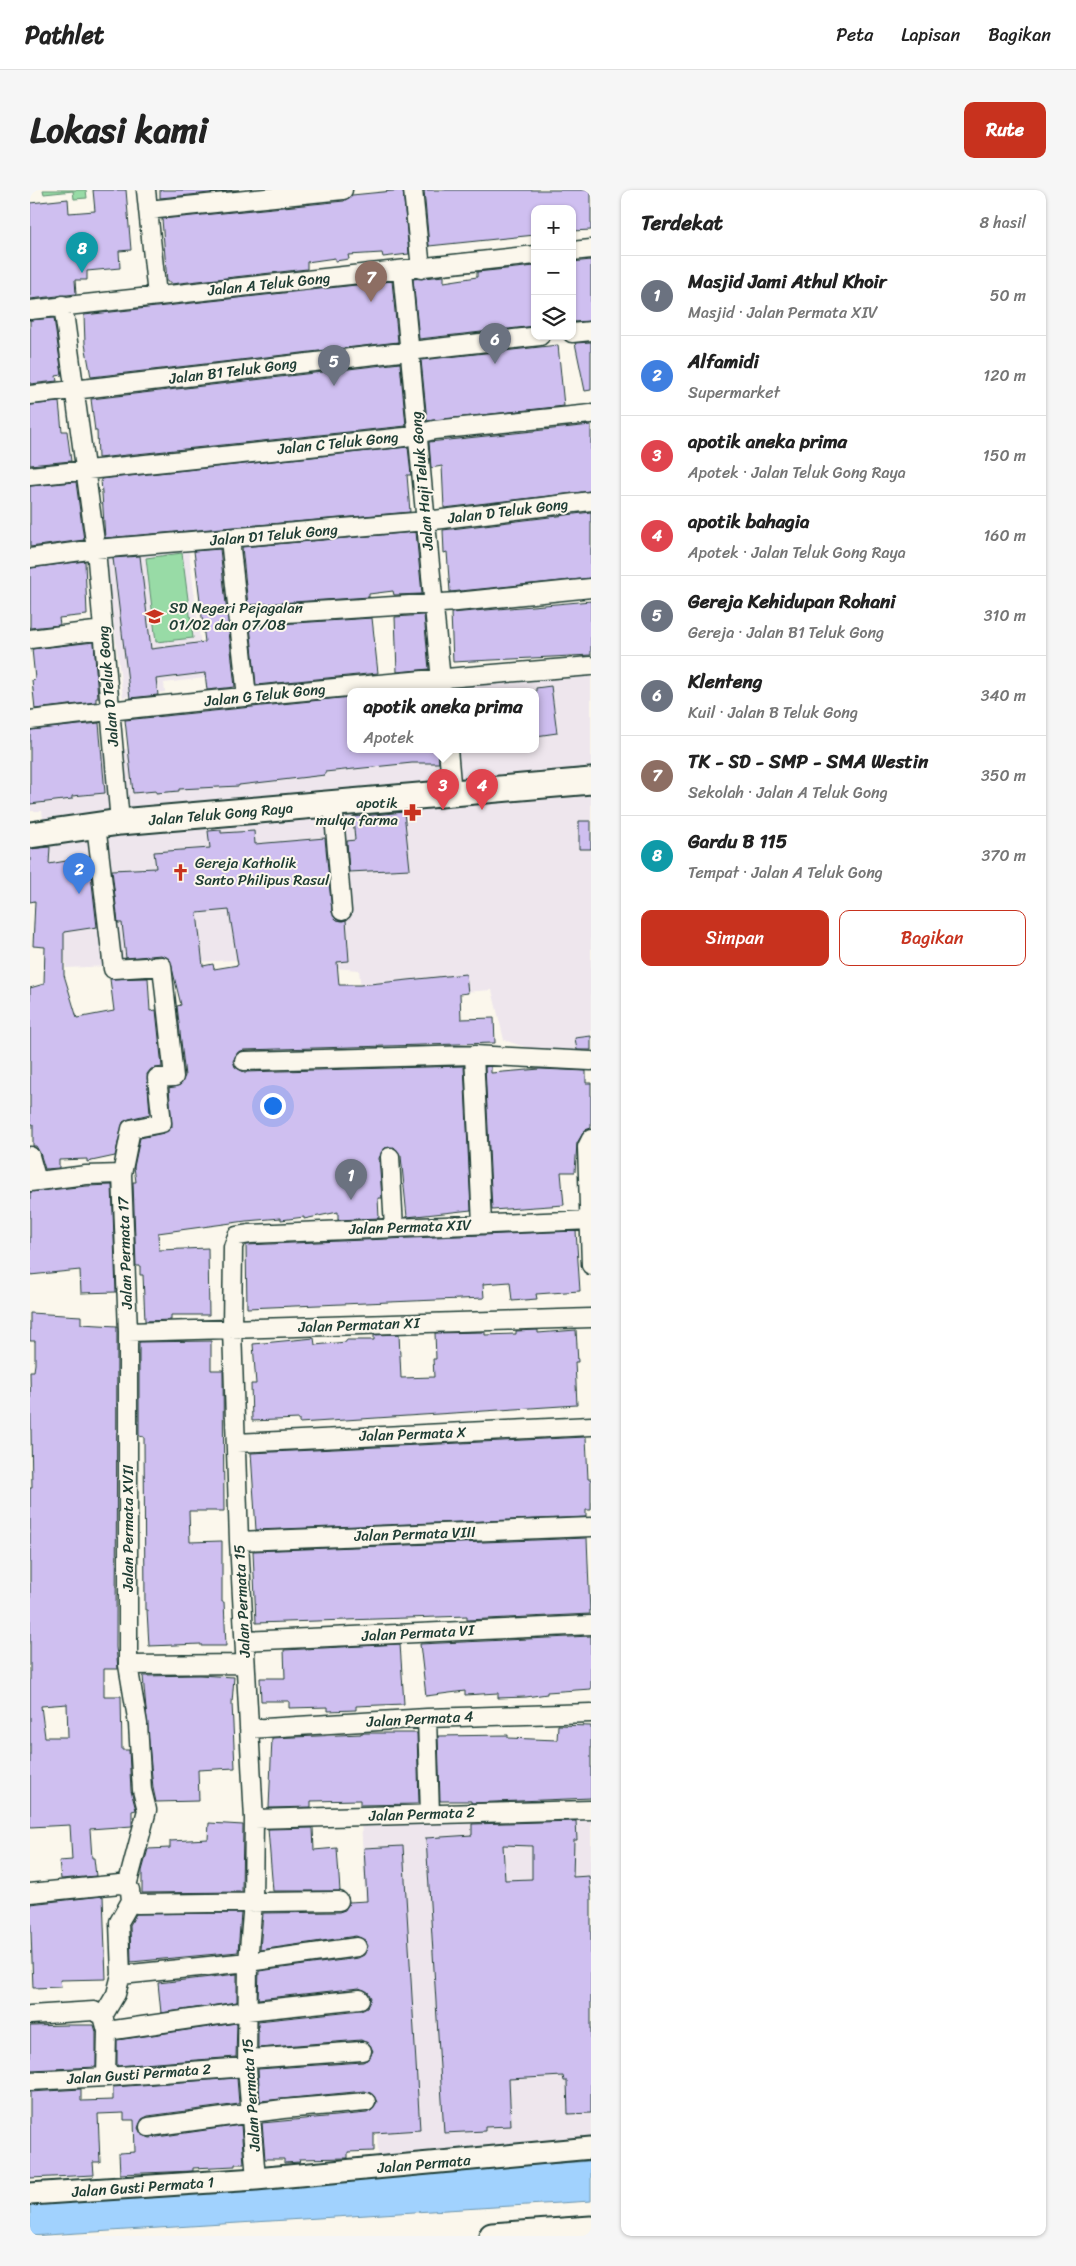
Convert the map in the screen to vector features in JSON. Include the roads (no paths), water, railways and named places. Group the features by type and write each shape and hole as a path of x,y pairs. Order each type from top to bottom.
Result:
{"main road":[{"name":"Jalan Teluk Gong Raya","path":"30,835 108,824 591,781"},
{"path":"492,2236 591,2229"}],"street":[{"path":"146,190 158,296"},
{"path":"148,210 343,190"},
{"path":"414,190 421,269"},
{"path":"576,251 591,249"},
{"name":"Jalan A Teluk Gong","path":"30,310 421,269 531,255"},
{"name":"Jalan Haji Teluk Gong","path":"402,271 442,685"},
{"name":"Jalan D Teluk Gong","path":"62,306 96,549 110,710 108,824 113,969 162,966 174,1077 158,1078 162,1123 131,1129 122,1174"},
{"path":"576,333 591,331"},
{"name":"Jalan B1 Teluk Gong","path":"30,395 531,337"},
{"name":"Jalan C Teluk Gong","path":"30,476 405,437 417,432 591,414"},
{"name":"Jalan D Teluk Gong","path":"426,522 591,501"},
{"name":"Jalan D1 Teluk Gong","path":"96,549 426,522"},
{"path":"230,539 247,698"},
{"path":"30,558 96,549"},
{"path":"238,616 434,603 591,588"},
{"path":"30,638 103,630"},
{"name":"Jalan G Teluk Gong","path":"397,688 442,685 591,666"},
{"name":"Jalan G Teluk Gong","path":"30,720 110,710 347,691"},
{"path":"448,753 452,794"},
{"path":"333,804 342,911"},
{"path":"474,1055 482,1224"},
{"path":"244,1061 474,1055 591,1061"},
{"path":"591,1139 587,1147 591,1265"},
{"path":"30,1156 34,1182 86,1175 122,1174"},
{"path":"390,1157 394,1228"},
{"name":"Jalan Permata 17","path":"122,1174 128,1332"},
{"name":"Jalan Permata XIV","path":"235,1240 237,1236 250,1234 590,1220"},
{"name":"Jalan Permata 15","path":"235,1240 233,1247 232,1329 245,1664 254,1819 253,1902 246,2011 247,2063 256,2179"},
{"name":"Jalan Permatan XI","path":"128,1332 591,1318"},
{"name":"Jalan Permata XVII","path":"121,1975 119,1922 129,1893 147,1810 142,1790 138,1724 128,1665 128,1332"},
{"name":"Jalan Permata X","path":"236,1444 591,1426"},
{"name":"Jalan Permata VIII","path":"240,1541 591,1527"},
{"name":"Jalan Permata VI","path":"244,1641 591,1625"},
{"path":"128,1665 245,1664"},
{"name":"Jalan Permata 4","path":"249,1729 427,1718 591,1713"},
{"path":"427,1718 430,1814"},
{"name":"Jalan Permata 2","path":"254,1819 591,1810"},
{"path":"30,1893 120,1884 137,1904 339,1901"},
{"path":"106,2077 105,2023 121,1975 248,1962 357,1946"},
{"path":"30,2015 94,2012 105,2023 360,1999"},
{"name":"Jalan Gusti Permata 2","path":"30,2081 106,2077 362,2051"},
{"path":"149,2127 252,2115 283,2109 366,2102"},
{"name":"Jalan Permata","path":"256,2179 591,2148"},
{"name":"Jalan Gusti Permata 1","path":"30,2194 256,2179"}],"water":[{"path":"591,2161 591,2201 30,2236 30,2199"}],"place":[{"name":"Gardu B 115","path":"82,273"},
{"name":"TK - SD - SMP - SMA Westin","path":"371,302"},
{"name":"Klenteng","path":"495,364"},
{"name":"Gereja Kehidupan Rohani","path":"334,386"},
{"name":"SD Negeri Pejagalan 01/02 dan 07/08","path":"155,617"},
{"name":"apotik aneka prima","path":"443,810"},
{"name":"apotik bahagia","path":"482,810"},
{"name":"apotik mulya farma","path":"412,812"},
{"name":"Gereja Katholik Santo Philipus Rasul","path":"181,872"},
{"name":"Alfamidi","path":"79,894"},
{"name":"Masjid Jami Athul Khoir","path":"351,1200"}]}
